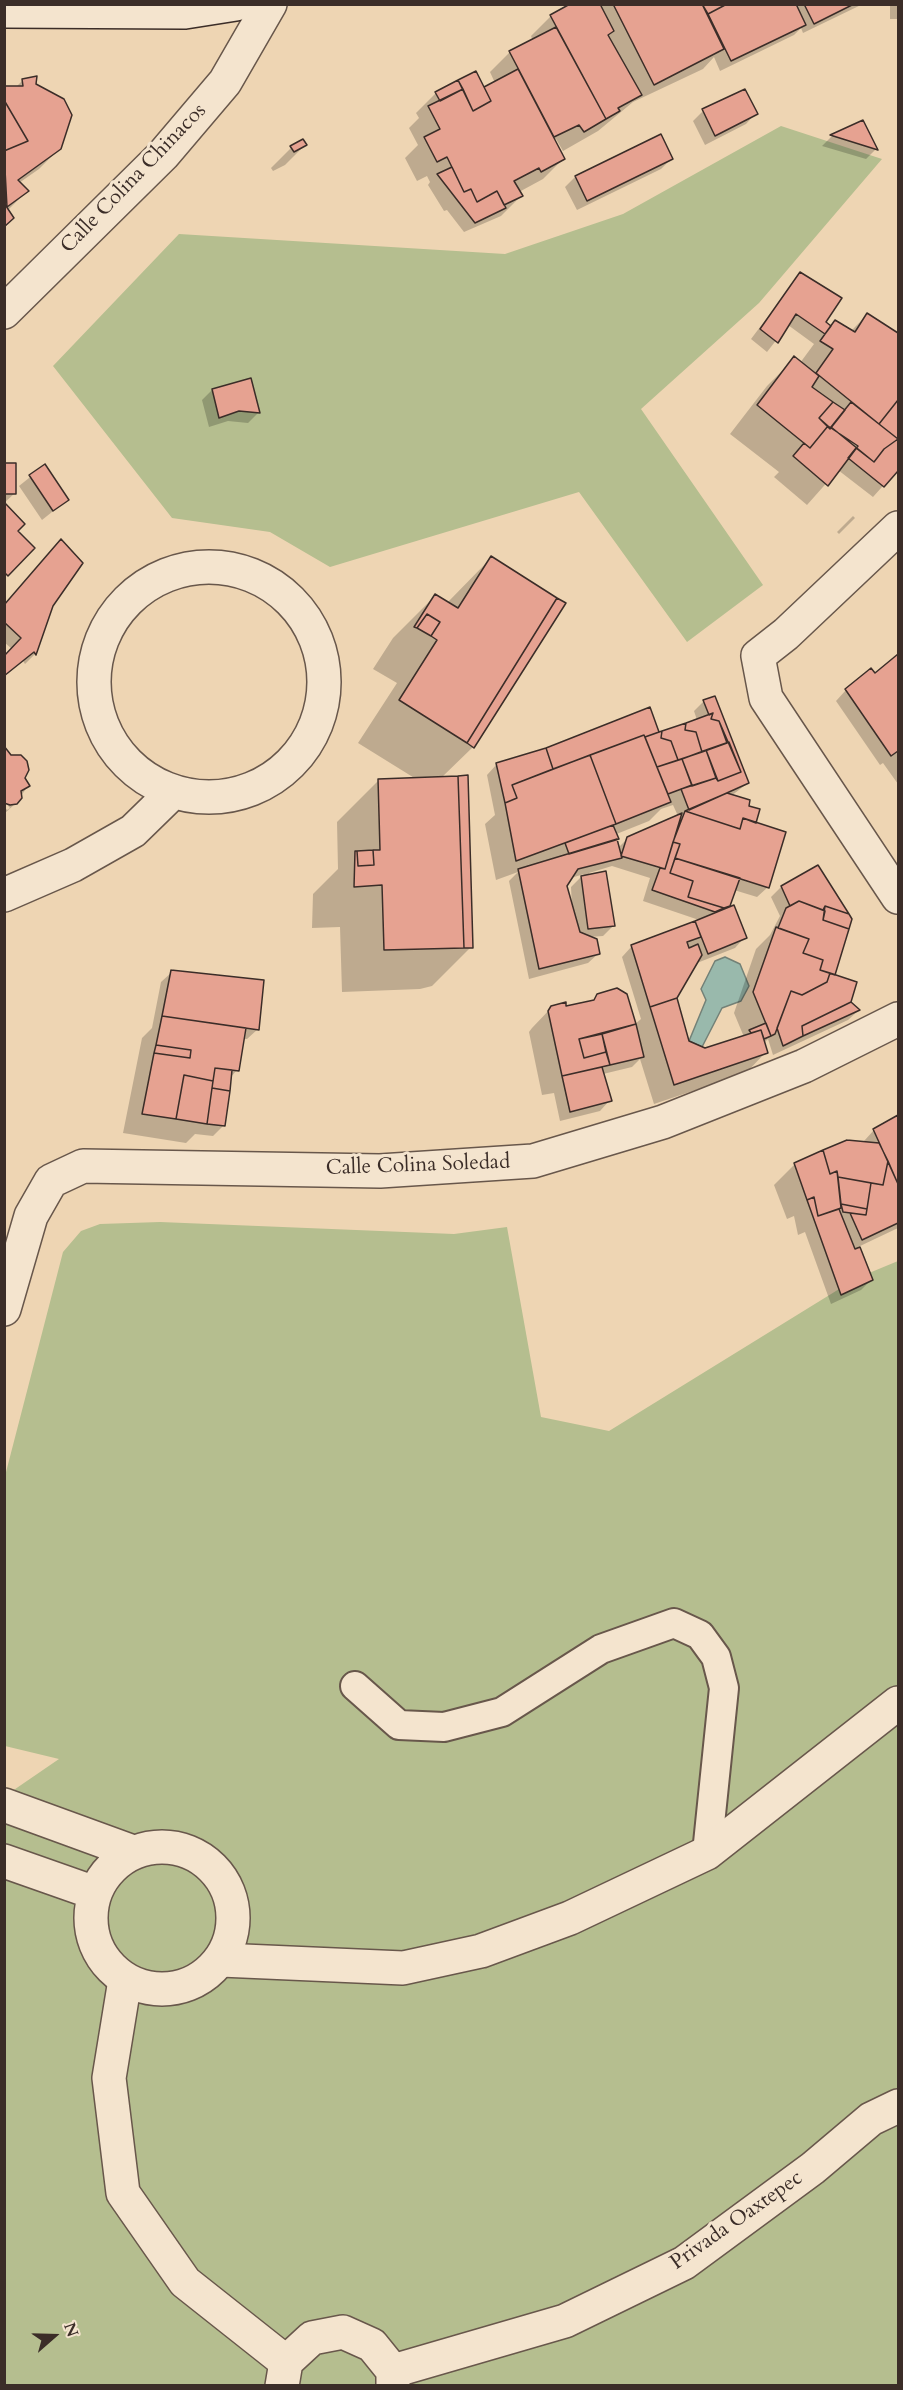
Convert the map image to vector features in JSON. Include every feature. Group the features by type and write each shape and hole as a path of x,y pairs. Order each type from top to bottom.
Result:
{"street":[{"path":"4,11 185,12 236,4"},
{"name":"Calle Colina Chinacos","path":"4,312 163,155 225,82 270,4"},
{"path":"898,528 786,634 758,656 766,698 898,897"},
{"path":"225,567 262,579 292,602 314,634 324,670 321,709 307,743 281,772 273,777 248,790 210,798 173,792 139,775 113,747 97,712 93,674 101,637 122,604 152,581 187,568 225,567"},
{"path":"4,895 73,865 133,831 173,792"},
{"name":"Calle Colina Soledad","path":"4,1309 31,1216 51,1181 83,1166 380,1171 533,1161 663,1122 804,1066 898,1019"},
{"path":"221,1960 403,1968 481,1951 570,1918 707,1853 898,1703"},
{"path":"4,1805 133,1852"},
{"path":"169,1846 204,1859 227,1888 233,1924 221,1960 193,1983 156,1990 125,1980 101,1957 90,1926 95,1893 109,1868 133,1852 169,1846"},
{"path":"4,1861 95,1893"},
{"path":"125,1980 109,2078 123,2193 185,2282 284,2374 312,2338 343,2332 372,2344 393,2378"},
{"name":"Privada Oaxtepec","path":"393,2378 565,2321 684,2263 813,2168 871,2119 898,2106"}],"lane":[{"path":"355,1686 399,1725 444,1727 501,1712 601,1649 674,1623 700,1635 716,1657 724,1688 707,1853"}],"green space":[{"path":"781,126 882,159 759,303 641,409 763,585 687,642 579,492 330,567 270,532 172,518 53,366 179,234 505,254 623,214"},
{"path":"160,1222 454,1234 507,1227 541,1417 609,1431 857,1278 898,1261 898,2385 5,2385 5,1796 59,1759 5,1746 5,1476 63,1252 81,1231 100,1224"}],"shaded area":[{"path":"725,957 740,964 749,986 741,1001 722,1008 702,1047 689,1041 706,1000 701,989 715,961"}],"building":[{"path":"570,4 600,4 614,31 608,35 642,95 618,108 620,111 606,119 550,15"},
{"path":"613,4 702,4 724,49 654,85"},
{"path":"702,4 727,4 708,14"},
{"path":"727,4 796,4 806,25 731,61 708,14"},
{"path":"804,4 854,4 814,24"},
{"path":"556,27 606,119 584,132 579,125 554,137 509,51"},
{"path":"518,69 565,159 541,172 539,168 514,181 523,196 504,205 497,191 477,202 471,189 464,192 447,157 437,162 424,137 440,129 428,106 463,89 473,111 491,101 484,87"},
{"path":"476,71 491,101 473,111 458,80"},
{"path":"37,76 36,84 64,99 72,115 61,149 18,180 29,191 7,207 4,151 28,141 4,100 4,86 23,86 22,79"},
{"path":"458,80 463,89 440,101 435,92"},
{"path":"745,89 758,114 715,136 702,109"},
{"path":"4,100 28,141 4,151"},
{"path":"863,120 878,150 830,135"},
{"path":"661,134 673,159 587,201 575,176"},
{"path":"303,139 307,145 294,152 290,146"},
{"path":"452,167 464,192 471,189 477,202 497,191 506,208 475,223 437,174"},
{"path":"4,203 14,218 4,227"},
{"path":"800,272 842,298 826,322 831,326 825,334 796,314 778,343 760,329"},
{"path":"867,313 898,333 898,400 879,424 816,373 833,349 820,341 835,320 855,332"},
{"path":"794,356 819,376 812,387 833,402 819,418 828,426 810,448 757,405"},
{"path":"251,378 260,413 239,411 219,418 212,389"},
{"path":"898,400 898,439 879,424"},
{"path":"833,402 845,410 830,429 819,418"},
{"path":"851,402 898,439 884,449 874,462 831,427"},
{"path":"828,426 858,446 828,486 793,456 804,443 810,448"},
{"path":"898,439 898,471 884,487 848,458 856,448 874,462 884,449"},
{"path":"4,463 16,463 16,494 4,494"},
{"path":"45,464 69,500 53,511 29,475"},
{"path":"4,502 25,524 18,531 35,548 8,576 4,572"},
{"path":"61,539 83,563 53,606 36,655 34,652 4,676 4,656 21,638 4,622 4,605"},
{"path":"491,556 557,598 467,743 399,700 437,640 431,636 440,622 427,614 417,628 414,627 435,594 458,608"},
{"path":"557,598 566,603 474,748 467,743"},
{"path":"427,614 440,622 431,636 417,628"},
{"path":"898,654 898,751 891,756 845,689 871,668 875,673"},
{"path":"715,696 749,783 689,810 681,789 716,778 718,781 741,772 719,721 711,719 713,713 709,715 703,700"},
{"path":"650,707 659,732 645,737 644,735 553,769 546,748"},
{"path":"713,713 711,719 719,721 727,743 702,752 696,732 685,730 686,723"},
{"path":"686,723 685,730 696,732 702,752 678,760 671,741 661,738 662,731"},
{"path":"662,731 661,738 671,741 678,760 657,767 645,737"},
{"path":"644,735 671,802 616,824 590,755"},
{"path":"729,742 741,772 718,781 706,750"},
{"path":"4,746 11,755 21,755 27,761 29,770 25,778 30,786 21,791 22,798 17,804 4,803"},
{"path":"546,748 553,769 512,785 517,798 505,803 496,763"},
{"path":"706,750 716,778 692,786 682,759"},
{"path":"590,755 616,824 516,861 505,803 517,798 512,785"},
{"path":"682,759 692,785 668,794 657,767"},
{"path":"468,775 473,948 464,948 458,776"},
{"path":"458,776 464,948 384,950 382,885 354,887 355,851 357,851 358,866 374,865 373,850 380,850 378,779"},
{"path":"727,793 750,800 749,806 760,809 756,823 743,818 740,829 685,811"},
{"path":"685,811 740,829 743,818 786,832 769,888 675,858 680,844 673,842"},
{"path":"682,813 665,869 621,856 627,837"},
{"path":"613,825 619,839 569,854 565,843"},
{"path":"617,839 622,858 578,869 567,886 580,932 597,939 600,954 539,969 518,869"},
{"path":"673,842 680,844 670,873 693,881 688,897 724,908 715,912 652,890 660,868 665,869"},
{"path":"373,850 374,865 358,866 357,851"},
{"path":"675,858 740,878 730,906 724,908 688,897 693,881 670,873"},
{"path":"818,865 849,914 825,906 823,910 799,901 790,906 781,886"},
{"path":"606,871 615,926 588,929 581,876"},
{"path":"799,901 825,911 823,920 849,929 835,975 820,970 823,960 803,953 809,939 778,928 786,908"},
{"path":"734,905 747,938 708,954 695,921"},
{"path":"825,906 849,914 852,919 849,929 823,920"},
{"path":"695,921 701,937 687,942 689,948 698,944 702,955 677,998 650,1007 631,945"},
{"path":"776,927 809,939 803,953 823,960 820,970 830,973 827,982 802,995 791,991 775,1034 771,1036 753,992"},
{"path":"171,970 264,980 259,1030 162,1016"},
{"path":"830,973 857,982 851,1002 802,1026 803,1036 783,1046 777,1028 791,991 802,995 827,982"},
{"path":"617,988 627,994 636,1024 579,1039 584,1058 606,1052 610,1065 562,1076 548,1011 551,1006 566,1002 566,1006 594,1000 597,994"},
{"path":"677,998 689,1041 705,1048 761,1030 768,1053 674,1085 650,1007"},
{"path":"851,1002 860,1010 803,1036 802,1026"},
{"path":"162,1016 246,1028 239,1071 215,1068 213,1081 184,1075 176,1119 142,1114 154,1053 190,1058 191,1050 156,1045"},
{"path":"766,1023 771,1036 764,1039 761,1030 751,1033 749,1030"},
{"path":"636,1024 644,1057 610,1065 602,1034"},
{"path":"602,1034 606,1052 584,1058 579,1039"},
{"path":"156,1045 191,1050 190,1058 154,1053"},
{"path":"602,1067 612,1101 570,1112 562,1076"},
{"path":"215,1068 232,1070 230,1091 212,1088"},
{"path":"184,1075 213,1081 207,1124 176,1119"},
{"path":"212,1088 230,1091 225,1126 207,1124"},
{"path":"898,1115 898,1184 873,1129"},
{"path":"847,1140 879,1143 888,1161 883,1185 838,1177 837,1171 830,1174 823,1150"},
{"path":"823,1150 830,1174 837,1171 841,1208 818,1216 814,1197 807,1200 794,1163"},
{"path":"888,1161 898,1184 898,1223 862,1240 850,1213 866,1215 871,1183 883,1185"},
{"path":"838,1177 871,1183 867,1209 841,1204"},
{"path":"814,1197 818,1216 839,1209 855,1249 860,1247 873,1280 841,1295 807,1200"},
{"path":"841,1204 867,1209 866,1215 843,1212"}]}
